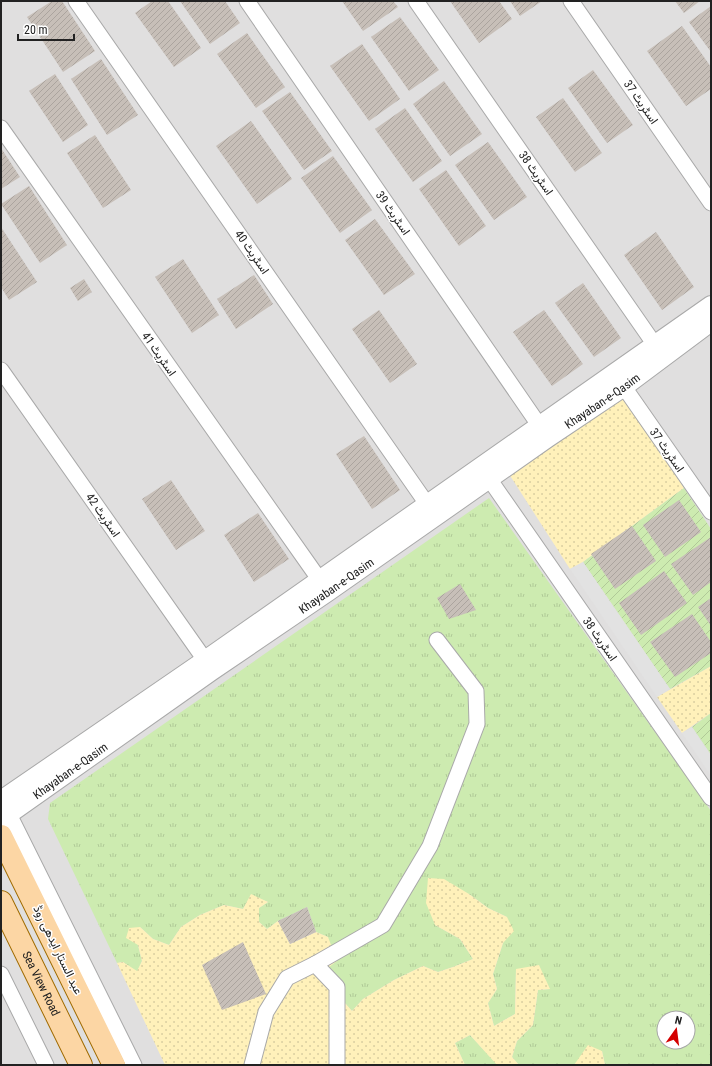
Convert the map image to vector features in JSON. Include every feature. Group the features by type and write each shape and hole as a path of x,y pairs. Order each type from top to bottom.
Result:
{"main road":[{"name":"عبد الستار ایدھی روڈ","path":"1,836 114,1065"},
{"name":"Sea View Road","path":"1,902 81,1065"}],"street":[{"name":"اسٹریٹ 40","path":"76,1 427,504"},
{"name":"اسٹریٹ 39","path":"247,1 539,425"},
{"name":"اسٹریٹ 38","path":"416,1 656,345"},
{"name":"اسٹریٹ 37","path":"571,1 711,203"},
{"name":"اسٹریٹ 41","path":"1,128 319,579"},
{"name":"Khayaban-e-Qasim","path":"3,806 204,660 539,425 656,345 711,305"},
{"name":"Khayaban-e-Qasim","path":"3,806 212,671 328,592 548,438 624,387 711,322"},
{"name":"اسٹریٹ 42","path":"1,370 204,660"},
{"name":"اسٹریٹ 37","path":"624,387 711,512"},
{"name":"اسٹریٹ 38","path":"490,480 711,798"},
{"path":"252,1065 266,1012 287,978 315,964 383,925 430,846 477,724 476,691 437,640"},
{"path":"3,806 134,1065"},
{"path":"315,964 337,987 337,1065"},
{"path":"1,974 46,1065"}],"shaded area":[{"path":"1,1 711,1 711,1065 1,1065"},
{"path":"583,562 670,689 657,697 570,569"},
{"path":"692,727 711,755 711,776 682,733"}],"green space":[{"path":"684,488 711,529 711,666 670,689 583,562"},
{"path":"489,498 711,811 711,1065 605,1065 602,1051 574,1065 519,1065 512,1057 517,1041 533,1025 538,990 550,989 516,969 515,1014 494,1026 488,1003 497,989 493,974 503,943 507,917 488,908 469,894 435,925 460,939 473,959 438,972 423,966 394,980 363,999 352,1011 344,1002 342,986 329,967 328,937 316,932 307,907 278,921 267,929 259,922 259,908 268,902 251,895 243,909 224,905 200,915 181,927 169,945 153,939 140,927 138,945 142,961 137,972 123,962 117,963 48,819 50,803"},
{"path":"711,713 711,755 692,727"},
{"path":"470,1035 497,1065 465,1065 455,1043"}],"sand":[{"path":"623,396 684,488 583,562 570,569 509,474"},
{"path":"711,666 711,713 682,733 657,697"},
{"path":"428,878 444,879 469,894 488,908 507,917 514,931 503,943 493,974 497,989 488,1003 494,1026 515,1014 516,969 539,965 550,989 538,990 533,1025 517,1041 512,1057 519,1065 497,1065 470,1035 455,1043 465,1065 165,1065 117,963 123,962 137,971 142,961 138,945 126,938 129,928 140,927 153,939 169,945 181,927 200,915 224,905 243,909 251,894 268,902 259,908 259,922 267,929 278,921 290,944 316,932 328,937 337,961 329,967 342,986 344,1002 352,1011 363,999 394,980 423,966 438,972 473,959 460,939 435,925 426,903"},
{"path":"588,1045 602,1051 605,1065 574,1065"}],"building":[{"path":"52,1 62,1 95,51 63,72 27,17"},
{"path":"152,1 168,1 201,48 174,67 135,13"},
{"path":"180,1 225,1 240,23 210,44"},
{"path":"342,1 393,1 398,7 363,31"},
{"path":"450,1 499,1 512,19 479,43"},
{"path":"510,1 542,1 520,16"},
{"path":"675,1 700,1 684,13"},
{"path":"711,6 711,52 689,22"},
{"path":"400,17 439,70 409,91 371,37"},
{"path":"682,26 711,67 711,89 686,106 647,51"},
{"path":"247,33 285,87 256,108 217,54"},
{"path":"362,44 400,99 369,121 330,66"},
{"path":"101,59 138,115 107,135 71,79"},
{"path":"593,70 633,125 607,143 568,88"},
{"path":"55,74 88,125 63,142 29,91"},
{"path":"444,81 482,134 450,156 413,104"},
{"path":"290,92 332,151 304,170 262,111"},
{"path":"563,98 602,153 575,172 536,117"},
{"path":"405,108 442,161 413,182 375,129"},
{"path":"251,121 292,179 257,204 216,146"},
{"path":"95,135 131,190 103,208 67,153"},
{"path":"488,142 527,197 494,220 455,165"},
{"path":"1,148 20,177 1,189"},
{"path":"333,156 372,210 340,233 301,178"},
{"path":"446,170 486,226 459,246 419,189"},
{"path":"29,186 67,245 40,263 1,204"},
{"path":"375,219 415,274 384,295 345,240"},
{"path":"1,227 37,282 9,300 1,287"},
{"path":"656,232 694,287 662,310 624,255"},
{"path":"183,259 219,315 192,333 155,277"},
{"path":"254,275 273,304 236,329 217,299"},
{"path":"84,279 92,292 78,301 70,288"},
{"path":"583,283 621,338 594,357 555,303"},
{"path":"379,310 417,364 390,383 352,329"},
{"path":"544,310 583,364 552,386 513,332"},
{"path":"364,436 400,490 372,509 336,454"},
{"path":"171,480 205,531 176,550 142,499"},
{"path":"679,500 701,532 665,557 643,525"},
{"path":"258,513 289,559 254,582 224,535"},
{"path":"632,526 656,561 615,589 591,554"},
{"path":"711,537 711,582 693,595 671,564"},
{"path":"664,571 687,603 641,635 619,603"},
{"path":"460,584 476,610 449,619 437,598"},
{"path":"711,598 711,626 698,607"},
{"path":"692,614 711,642 711,653 675,677 650,642"},
{"path":"307,907 316,932 290,944 278,921"},
{"path":"243,942 266,994 222,1010 202,965"}]}
